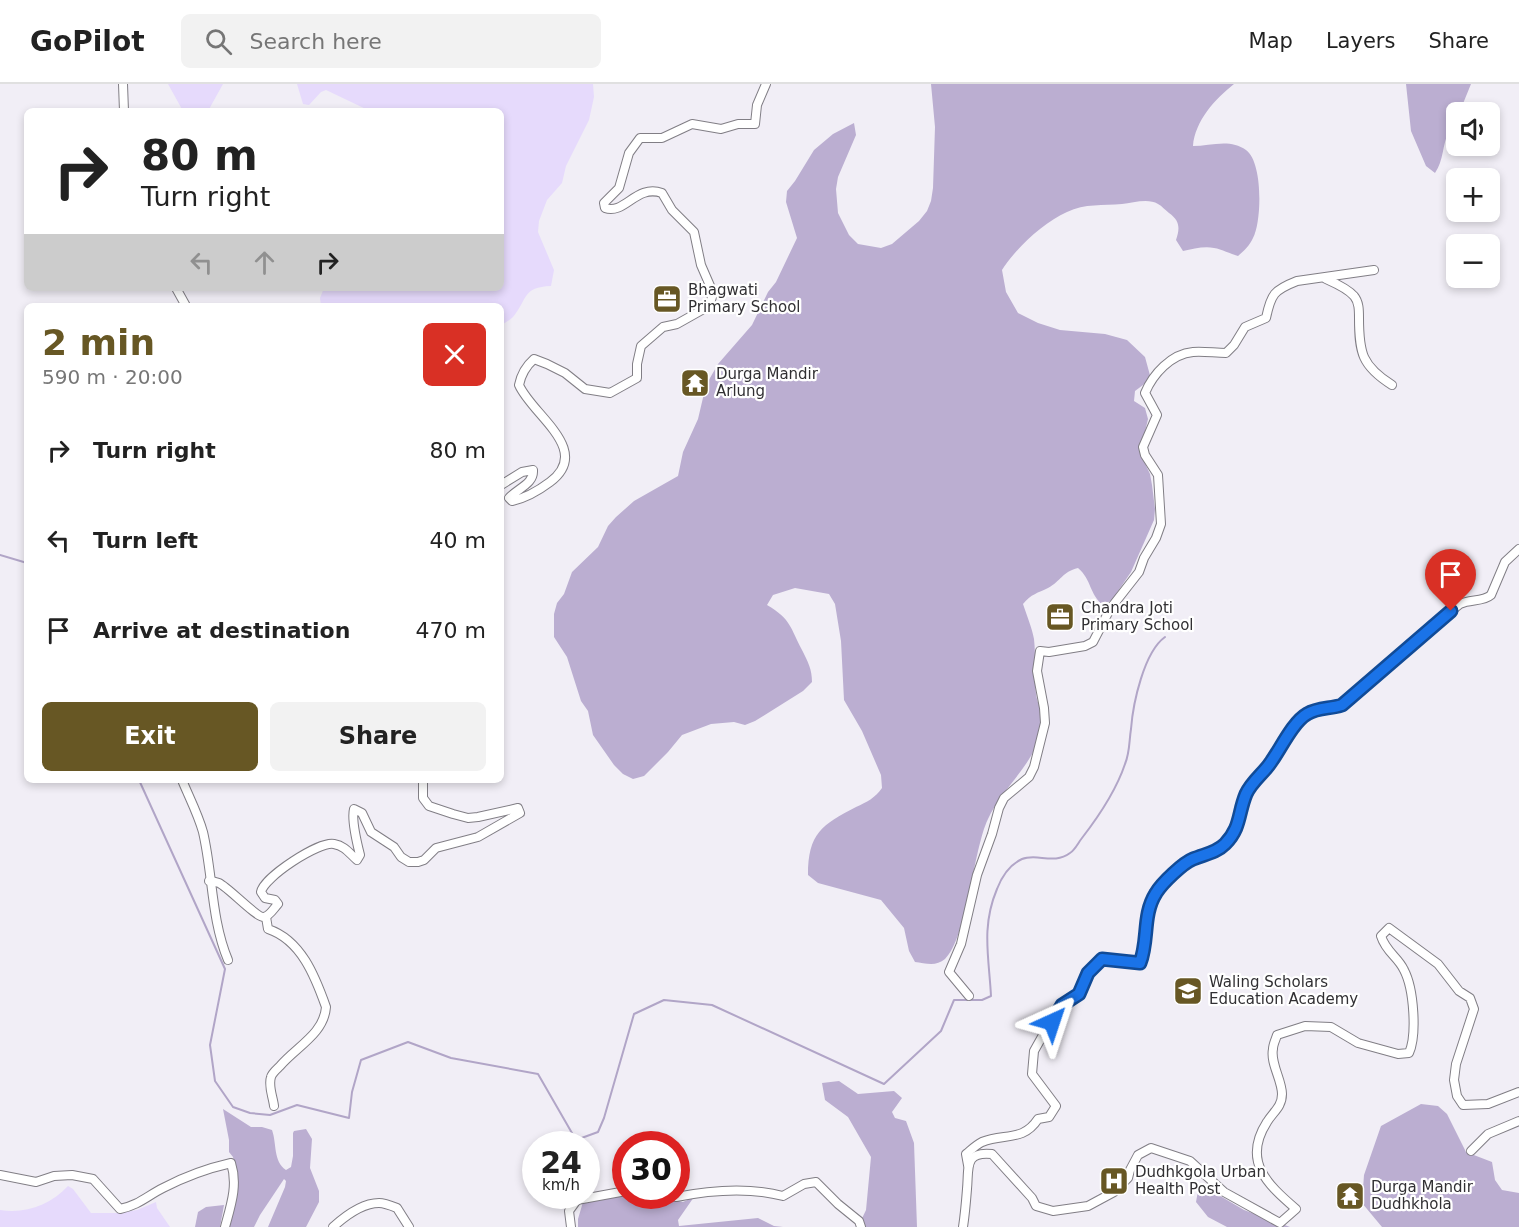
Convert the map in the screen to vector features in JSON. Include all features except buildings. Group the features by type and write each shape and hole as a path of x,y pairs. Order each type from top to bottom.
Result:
{"street":[{"path":"123,84 124,108"},
{"path":"504,482 522,471 533,470 530,482 516,490 509,498 512,501 519,500 552,481 563,469 565,460 563,447 556,433 519,386 528,364 534,359 565,373 585,389 610,393 637,378 641,346 663,327 677,324 709,306 712,297 711,288 701,265 694,232 672,210 662,193 648,192 638,195 619,208 612,210 605,208 604,203 619,188 629,153 640,138 662,138 692,124 721,129 738,124 755,124 757,105 766,84"},
{"path":"969,996 949,972 961,944 977,875 999,808 1011,790 1029,777 1036,758 1045,723 1037,671 1040,651 1049,652 1085,646 1093,642 1110,609 1139,572 1161,524 1158,475 1145,455 1143,447 1157,415 1144,393 1149,384 1175,357 1191,352 1226,353 1245,327 1266,318 1271,297 1276,291 1297,281 1374,270"},
{"path":"1325,278 1356,297 1363,356 1370,369 1392,385"},
{"path":"963,1227 968,1167 966,1154 983,1142 1023,1134 1038,1119 1049,1117 1056,1106 1032,1074 1034,1051 1062,1005 1079,994 1088,973 1102,959 1140,963 1144,953 1145,920 1156,891 1187,862 1219,850 1231,837 1237,829 1242,806 1251,785 1271,762 1301,718 1313,711 1342,705 1460,604 1467,600 1487,598 1491,595 1505,562 1519,549"},
{"path":"183,783 198,815 203,833 218,931 228,960"},
{"path":"266,917 278,904 275,900 265,898 261,892 262,886 285,867 331,843 345,847 357,860 360,855 352,813 354,809 362,813 371,832 394,847 401,857 409,862 424,860 436,848 478,837 520,813 518,808 468,818 429,806 423,798 423,783"},
{"path":"209,881 219,883 247,904 258,916 266,917"},
{"path":"266,917 268,928 276,931 302,955 326,1007 326,1013 319,1029 286,1058 270,1079 274,1106"},
{"path":"968,1167 972,1159 980,1153 992,1154 1032,1198 1036,1206 1060,1211 1088,1206 1114,1192 1128,1178 1138,1155 1151,1149 1190,1161 1224,1192 1280,1223 1296,1209 1265,1179 1257,1158 1260,1133 1269,1118 1281,1105 1282,1092 1272,1050 1277,1035 1305,1026 1331,1027 1358,1042 1378,1049 1398,1054 1409,1053 1412,1045 1413,1004 1404,970 1384,947 1381,936 1389,928 1438,964 1458,991 1470,998 1474,1009 1456,1064 1454,1080 1457,1096 1463,1105 1488,1104 1519,1092"},
{"path":"1471,1151 1484,1136 1519,1121"},
{"path":"0,1175 36,1182 54,1176 72,1175 93,1179 120,1209 136,1205 163,1188 231,1163 235,1176 234,1195 225,1227"},
{"path":"690,1194 709,1191 769,1192 783,1196 804,1184 816,1182 859,1221 861,1227"},
{"path":"570,1227 569,1211 578,1200 612,1194"},
{"path":"333,1227 343,1218 362,1208 379,1203 397,1208 409,1227"}],"shaded area":[{"path":"168,84 223,84 210,108 181,108"},
{"path":"297,84 593,84 594,97 589,120 566,166 562,183 547,200 539,221 538,232 554,270 551,286 530,292 513,317 504,323 504,303 321,303 323,291 504,291 504,108 364,108 326,90 321,92 309,105 303,104"},
{"path":"931,84 1234,84 1207,111 1198,128 1193,146 1227,143 1246,150 1256,166 1259,206 1253,238 1238,256 1210,247 1183,251 1176,240 1178,228 1175,219 1158,204 1140,201 1087,206 1067,212 1031,237 1002,270 1006,292 1018,313 1060,330 1105,334 1127,340 1145,357 1151,379 1135,391 1134,401 1145,408 1148,419 1140,453 1150,474 1155,509 1154,520 1131,572 1112,600 1103,605 1098,601 1086,577 1078,568 1068,572 1023,604 1034,639 1036,694 1043,720 1040,735 1028,760 988,819 978,851 959,933 953,948 945,959 930,964 915,962 909,951 904,928 881,900 818,883 808,875 811,849 819,832 834,819 870,799 882,788 881,775 862,731 844,700 841,641 835,604 829,594 795,588 773,595 767,605 789,624 808,662 812,682 803,691 745,725 734,722 711,724 682,735 644,776 633,779 623,774 614,765 593,735 588,711 581,701 567,657 554,637 554,614 572,572 598,547 608,526 616,517 634,501 678,476 683,452 698,419 706,385 718,364 752,325 797,238 786,202 787,191 814,150 833,134 854,123 856,135 838,177 836,189 838,213 849,235 858,244 881,248 892,244 927,211 933,188 935,127"},
{"path":"1406,84 1471,84 1464,102 1446,102 1446,140 1435,173 1426,166 1411,131"},
{"path":"839,1081 858,1094 894,1091 902,1098 892,1112 895,1118 906,1121 914,1143 917,1227 858,1227 866,1210 871,1157 848,1117 825,1100 822,1083"},
{"path":"1421,1104 1438,1106 1447,1114 1466,1152 1492,1162 1495,1180 1502,1190 1519,1193 1519,1227 1382,1227 1362,1203 1364,1175 1381,1126"},
{"path":"223,1109 251,1127 272,1130 277,1157 286,1170 291,1167 293,1133 306,1129 312,1139 310,1168 319,1191 319,1202 306,1227 268,1227 285,1187 284,1179 254,1227 226,1227 235,1200 238,1177 233,1157 229,1152"},
{"path":"68,1186 73,1189 91,1213 120,1213 137,1210 156,1202 157,1208 170,1227 0,1227 0,1210 19,1211 37,1207 61,1193"},
{"path":"1210,1190 1244,1210 1290,1227 1227,1227 1208,1217 1196,1202 1198,1191"},
{"path":"612,1197 612,1209 686,1209 678,1220 679,1226 758,1218 774,1226 783,1227 578,1227 581,1209 600,1209 600,1199"},
{"path":"224,1205 220,1227 195,1227 198,1212 206,1207"}],"waterway":[{"path":"0,555 24,562"},
{"path":"140,783 225,969 210,1045 215,1081 233,1107 250,1113 270,1115 297,1105 349,1118 352,1092 361,1060 408,1042 451,1058 538,1074 576,1140 598,1132 634,1014 664,1000 712,1005 884,1084 941,1031 954,1000 982,1000 991,996 988,929 992,903 999,884 1017,861 1034,857 1052,859 1070,853 1101,812 1127,760 1134,706 1141,679 1151,654 1165,637"}],"place":[{"name":"Bhagwati Primary School","path":"667,299"},
{"name":"Durga Mandir Arlung","path":"695,383"},
{"name":"Chandra Joti Primary School","path":"1060,617"},
{"name":"Waling Scholars Education Academy","path":"1188,991"},
{"name":"Dudhkgola Urban Health Post","path":"1114,1181"},
{"name":"Durga Mandir Dudhkhola","path":"1350,1196"}],"route":[{"path":"1052,1022 1062,1005 1079,994 1088,973 1102,959 1140,963 1144,953 1145,920 1156,891 1187,862 1219,850 1231,837 1237,829 1242,806 1251,785 1267,768 1301,718 1313,711 1342,705 1451,611"}]}
